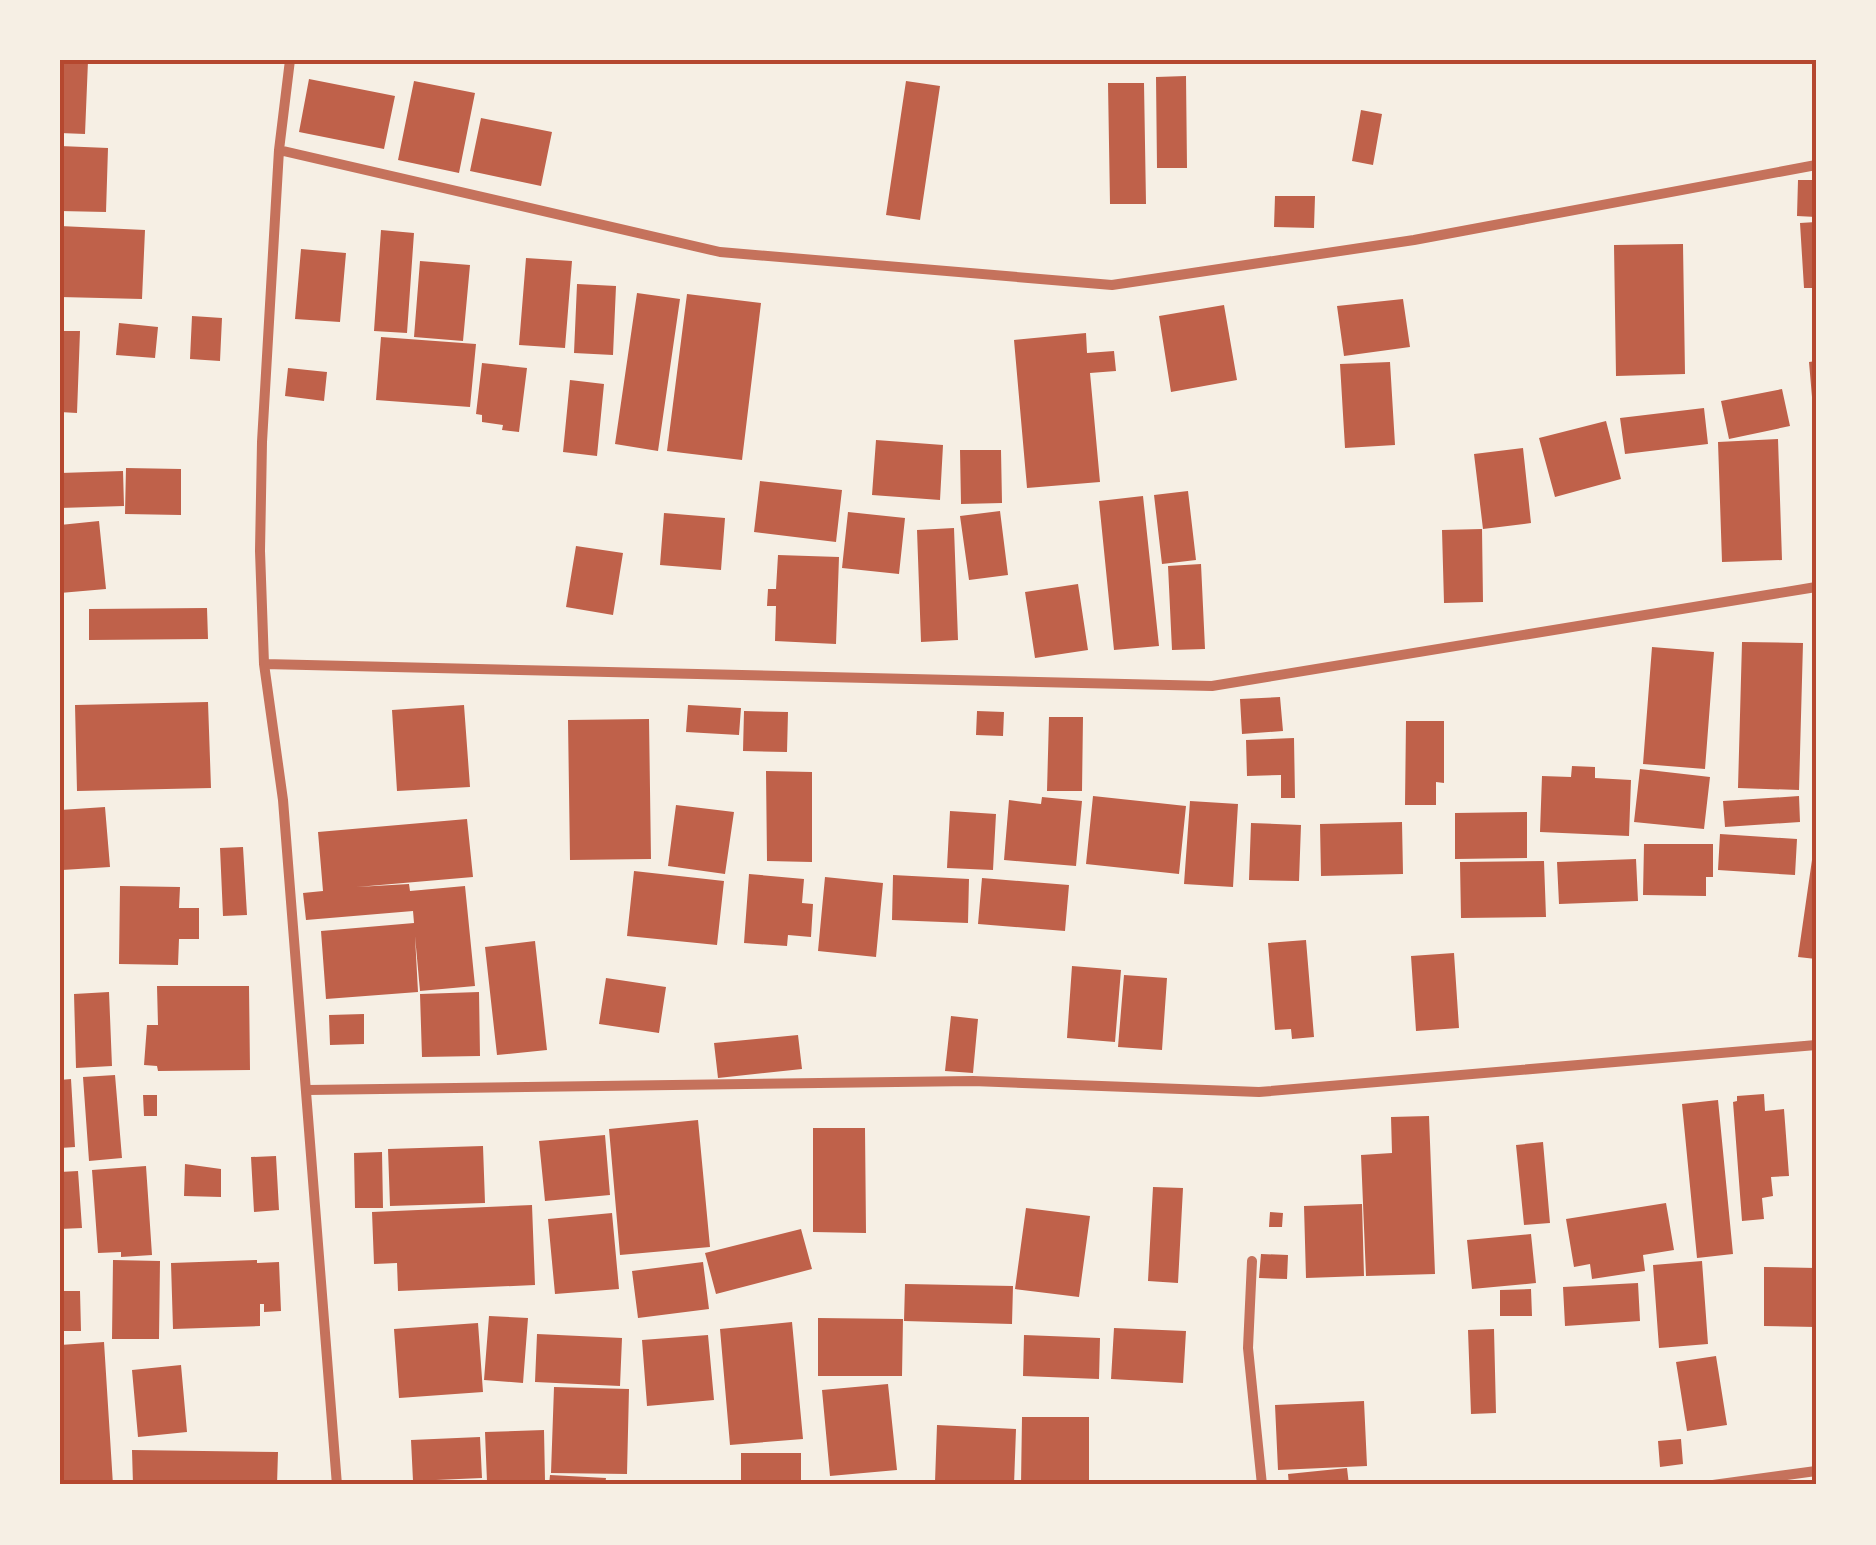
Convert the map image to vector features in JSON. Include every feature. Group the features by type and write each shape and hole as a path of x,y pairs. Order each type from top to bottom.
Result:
{"street":[{"path":"290,60 279,150 262,442 260,551 264,664 284,800 337,1485"},
{"path":"279,150 720,252 1112,285 1414,240 1816,165"},
{"path":"264,664 1212,686 1816,587"},
{"path":"308,1090 973,1082 1259,1092 1816,1045"},
{"path":"1252,1261 1248,1348 1262,1485"},
{"path":"1713,1485 1816,1471"}],"building":[{"path":"60,60 88,61 85,134 60,133"},
{"path":"1186,76 1187,168 1157,168 1156,77"},
{"path":"309,79 395,96 384,149 299,132"},
{"path":"414,81 475,93 459,173 398,160"},
{"path":"906,81 940,86 920,220 886,215"},
{"path":"1108,83 1144,83 1146,204 1110,204"},
{"path":"1361,110 1382,114 1373,165 1352,161"},
{"path":"481,118 552,132 541,186 470,171"},
{"path":"60,146 108,148 106,212 60,211"},
{"path":"1798,180 1816,180 1816,217 1797,216"},
{"path":"1275,196 1315,196 1314,228 1274,227"},
{"path":"1816,222 1816,288 1804,288 1800,223"},
{"path":"60,226 145,230 142,299 60,297"},
{"path":"381,230 414,233 407,333 374,331"},
{"path":"1683,244 1685,374 1616,376 1614,245"},
{"path":"301,249 346,253 340,322 295,319"},
{"path":"526,258 572,261 565,348 519,345"},
{"path":"420,261 470,265 463,341 414,337"},
{"path":"577,284 616,286 613,355 574,353"},
{"path":"637,293 680,299 658,451 615,444"},
{"path":"687,294 761,303 742,460 667,451"},
{"path":"1403,299 1410,347 1344,356 1337,306"},
{"path":"1224,305 1237,380 1171,392 1159,316"},
{"path":"192,316 222,318 220,361 190,359"},
{"path":"119,323 158,327 155,358 116,355"},
{"path":"60,331 80,331 77,413 60,412"},
{"path":"1086,333 1087,353 1114,351 1116,371 1090,373 1100,482 1027,488 1014,340"},
{"path":"381,337 476,344 470,407 376,400"},
{"path":"1816,361 1816,396 1812,397 1809,362"},
{"path":"1390,362 1395,445 1345,448 1340,364"},
{"path":"482,363 527,368 519,432 482,422 482,415 476,414"},
{"path":"288,368 327,372 324,401 285,396"},
{"path":"570,380 604,384 597,456 563,452"},
{"path":"1782,389 1790,426 1729,439 1721,401"},
{"path":"1704,408 1708,444 1625,454 1620,418"},
{"path":"1606,421 1621,479 1555,497 1539,438"},
{"path":"1778,439 1782,560 1722,562 1718,442"},
{"path":"876,440 943,445 940,500 872,495"},
{"path":"1523,448 1531,523 1483,529 1474,454"},
{"path":"960,450 1001,450 1002,503 961,504"},
{"path":"126,468 181,469 181,515 125,514"},
{"path":"123,471 124,506 60,508 60,473"},
{"path":"760,481 842,490 836,542 754,532"},
{"path":"1188,491 1196,560 1162,564 1154,495"},
{"path":"1143,496 1159,646 1114,650 1099,501"},
{"path":"1000,511 1008,575 969,580 960,516"},
{"path":"848,512 905,518 899,574 842,568"},
{"path":"664,513 725,518 721,570 660,565"},
{"path":"99,521 106,589 60,593 60,525"},
{"path":"954,528 958,640 921,642 917,530"},
{"path":"1482,529 1483,602 1444,603 1442,530"},
{"path":"576,546 623,553 613,615 566,607"},
{"path":"778,555 839,557 836,644 775,641 776,606 767,606 768,589 776,589"},
{"path":"1201,564 1205,649 1172,650 1168,566"},
{"path":"1078,584 1088,650 1035,658 1025,592"},
{"path":"207,608 208,639 89,640 89,609"},
{"path":"1742,642 1803,643 1799,790 1738,788"},
{"path":"1652,647 1714,652 1705,769 1643,764"},
{"path":"1280,697 1283,731 1242,734 1240,699"},
{"path":"208,702 211,788 77,791 75,705"},
{"path":"464,705 470,787 397,791 392,710"},
{"path":"688,705 741,708 739,735 686,732"},
{"path":"744,711 788,712 787,752 743,751"},
{"path":"977,711 1004,712 1003,736 976,735"},
{"path":"1049,717 1083,717 1082,791 1047,791"},
{"path":"649,719 651,859 570,860 568,720"},
{"path":"1406,721 1444,721 1444,783 1436,782 1436,805 1405,805"},
{"path":"1294,738 1295,798 1281,798 1281,775 1247,776 1246,740"},
{"path":"1572,766 1595,767 1595,778 1631,780 1629,836 1540,832 1542,776 1571,777"},
{"path":"1640,769 1710,777 1704,829 1634,822"},
{"path":"766,771 812,772 812,862 767,861"},
{"path":"1093,796 1186,806 1179,874 1086,864"},
{"path":"1799,796 1800,822 1725,827 1723,801"},
{"path":"1042,797 1082,801 1076,866 1004,860 1009,800 1041,804"},
{"path":"1190,801 1238,804 1233,887 1184,884"},
{"path":"676,805 734,812 725,874 668,866"},
{"path":"105,807 110,867 62,870 60,810"},
{"path":"950,811 996,814 993,870 947,868"},
{"path":"1527,812 1527,858 1455,859 1455,813"},
{"path":"467,819 473,877 357,887 409,884 410,891 465,886 475,986 420,991 415,936 418,992 326,999 321,931 414,923 413,911 306,920 303,893 323,891 318,832"},
{"path":"1402,822 1403,874 1321,876 1320,824"},
{"path":"1251,823 1301,825 1299,881 1249,880"},
{"path":"1720,834 1797,839 1795,875 1718,870"},
{"path":"1644,844 1713,844 1713,877 1706,877 1706,896 1643,895"},
{"path":"1816,846 1816,959 1798,957"},
{"path":"243,847 247,915 223,916 220,848"},
{"path":"1636,859 1638,901 1559,904 1557,862"},
{"path":"1544,861 1546,917 1461,918 1460,862"},
{"path":"634,871 724,881 717,945 627,936"},
{"path":"749,874 804,879 802,903 813,904 811,937 788,935 787,946 744,943"},
{"path":"893,875 969,879 968,923 892,920"},
{"path":"825,877 883,883 876,957 818,951"},
{"path":"982,878 1069,885 1065,931 978,924"},
{"path":"120,886 180,887 179,908 199,908 199,939 179,939 178,965 119,964"},
{"path":"1306,940 1314,1037 1292,1039 1291,1029 1275,1030 1268,943"},
{"path":"535,941 547,1050 497,1055 485,947"},
{"path":"1454,953 1459,1028 1416,1031 1411,956"},
{"path":"1072,966 1121,970 1115,1042 1067,1038"},
{"path":"1124,975 1167,978 1162,1050 1118,1047"},
{"path":"606,978 666,987 659,1033 599,1024"},
{"path":"157,986 249,986 250,1070 158,1071 157,1066 144,1065 147,1025 158,1025"},
{"path":"109,992 112,1066 76,1068 74,994"},
{"path":"479,992 480,1056 422,1057 420,994"},
{"path":"364,1014 364,1044 330,1045 329,1015"},
{"path":"951,1016 978,1019 973,1073 945,1071"},
{"path":"798,1035 802,1069 718,1078 714,1043"},
{"path":"115,1075 122,1158 89,1161 83,1077"},
{"path":"71,1079 75,1147 60,1148 60,1080"},
{"path":"1764,1094 1765,1111 1784,1109 1789,1176 1771,1177 1773,1196 1762,1198 1764,1219 1742,1221 1733,1102 1737,1096"},
{"path":"143,1095 157,1095 157,1116 144,1116"},
{"path":"1718,1100 1733,1254 1697,1258 1682,1104"},
{"path":"1429,1116 1435,1274 1366,1276 1361,1155 1392,1153 1391,1117"},
{"path":"698,1120 710,1247 620,1255 609,1129"},
{"path":"813,1128 865,1128 866,1233 813,1232"},
{"path":"605,1135 610,1195 545,1201 539,1141"},
{"path":"1543,1142 1550,1223 1524,1225 1516,1145"},
{"path":"483,1146 485,1203 390,1206 388,1149"},
{"path":"382,1152 383,1208 355,1208 354,1153"},
{"path":"276,1156 279,1210 254,1212 251,1157"},
{"path":"185,1164 221,1169 221,1197 184,1196"},
{"path":"146,1166 152,1255 121,1257 121,1252 98,1253 92,1170"},
{"path":"78,1171 82,1228 60,1229 60,1172"},
{"path":"1153,1187 1183,1188 1178,1283 1148,1281"},
{"path":"1666,1203 1674,1250 1643,1255 1645,1271 1592,1279 1590,1264 1574,1267 1566,1219"},
{"path":"1362,1204 1364,1276 1306,1278 1304,1206"},
{"path":"532,1205 535,1285 398,1291 397,1263 374,1264 372,1212"},
{"path":"1026,1208 1090,1216 1079,1297 1015,1289"},
{"path":"1270,1212 1283,1213 1282,1227 1269,1227"},
{"path":"612,1213 619,1289 555,1294 548,1219"},
{"path":"801,1229 812,1269 716,1294 705,1253"},
{"path":"1531,1234 1536,1283 1472,1289 1467,1240"},
{"path":"60,1252 64,1252 63,1288 60,1288"},
{"path":"1261,1254 1288,1255 1287,1279 1259,1278"},
{"path":"113,1260 160,1261 159,1339 112,1339"},
{"path":"1702,1261 1708,1344 1659,1348 1653,1265"},
{"path":"279,1262 281,1311 264,1312 264,1304 260,1304 260,1326 173,1329 171,1263"},
{"path":"703,1262 709,1309 638,1318 632,1271"},
{"path":"1764,1267 1816,1268 1816,1327 1764,1326"},
{"path":"1638,1283 1640,1321 1565,1326 1563,1287"},
{"path":"905,1284 1013,1286 1012,1324 904,1321"},
{"path":"1531,1289 1532,1316 1500,1316 1500,1290"},
{"path":"60,1291 80,1291 81,1331 60,1331"},
{"path":"489,1316 528,1318 523,1383 484,1380"},
{"path":"818,1318 903,1319 902,1376 818,1376"},
{"path":"792,1322 803,1439 730,1445 720,1329"},
{"path":"478,1323 483,1392 399,1398 394,1329"},
{"path":"1114,1328 1186,1331 1183,1383 1111,1379"},
{"path":"1494,1329 1496,1413 1471,1414 1468,1330"},
{"path":"537,1334 622,1338 620,1386 535,1382"},
{"path":"708,1335 714,1400 647,1406 642,1340"},
{"path":"1024,1335 1100,1338 1099,1379 1023,1376"},
{"path":"104,1342 113,1485 60,1485 60,1345"},
{"path":"1716,1356 1727,1425 1687,1431 1676,1362"},
{"path":"181,1365 187,1432 138,1437 132,1370"},
{"path":"888,1384 897,1470 830,1476 822,1390"},
{"path":"554,1387 629,1389 627,1474 551,1473"},
{"path":"1364,1401 1367,1466 1278,1470 1275,1405"},
{"path":"1022,1417 1089,1417 1089,1485 1021,1485"},
{"path":"937,1425 1016,1429 1014,1485 935,1482"},
{"path":"544,1430 545,1481 487,1482 485,1432"},
{"path":"480,1437 482,1478 413,1481 411,1440"},
{"path":"1681,1439 1683,1464 1660,1467 1658,1441"},
{"path":"132,1450 278,1452 277,1485 133,1485"},
{"path":"741,1453 801,1453 801,1485 741,1485"},
{"path":"1347,1468 1349,1485 1289,1485 1288,1474"},
{"path":"550,1475 606,1478 605,1485 549,1485"}]}
